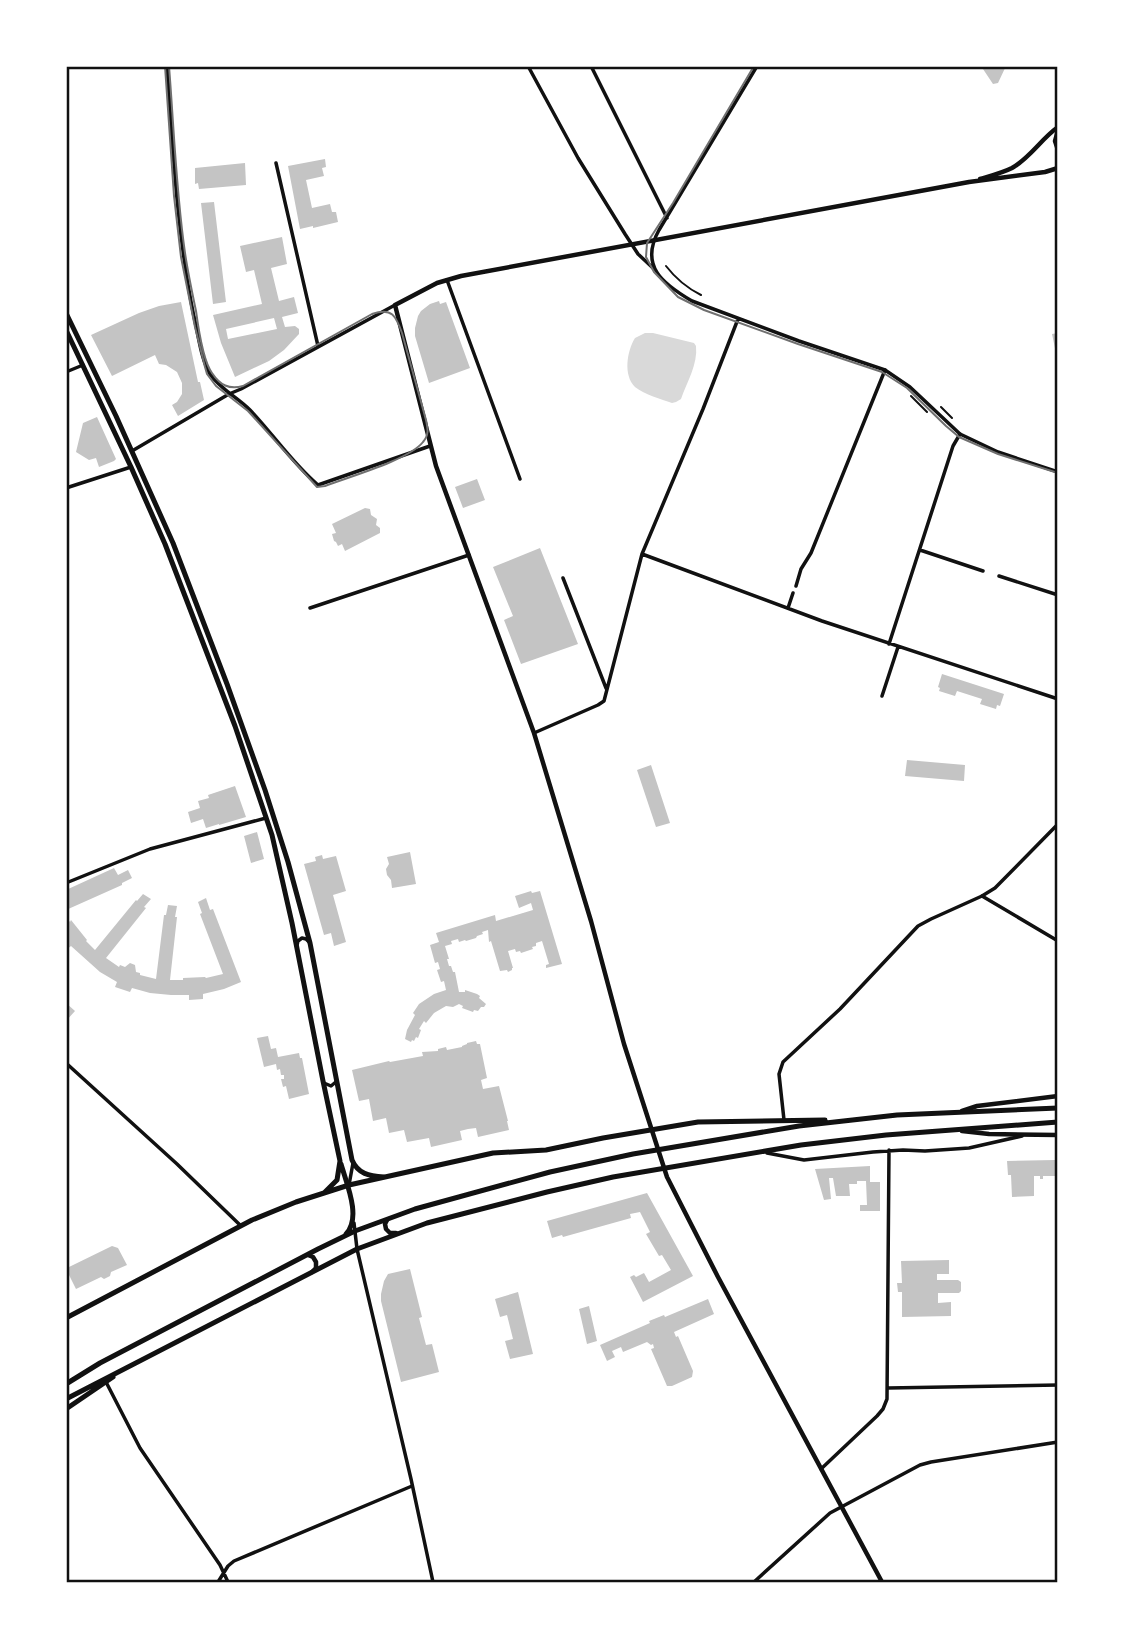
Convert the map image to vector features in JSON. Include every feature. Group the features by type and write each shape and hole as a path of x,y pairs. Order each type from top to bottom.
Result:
{"main road":[{"path":"1058,128 1055,141 1058,150"},
{"path":"969,182 1012,167 1058,128"},
{"path":"882,1583 718,1277 670,1184 657,1150 534,733 431,446 395,305 447,280 969,182 1058,168"},
{"path":"66,313 176,551 246,735 279,832 310,943 352,1160 362,1173 384,1177"},
{"path":"66,330 165,544 266,818 284,885 340,1161 349,1185 353,1216 350,1230 343,1237"},
{"path":"956,1112 977,1106 1058,1096"},
{"path":"66,1384 100,1363 355,1231 438,1202 550,1172 657,1150 799,1126 897,1115 1058,1108"},
{"path":"66,1318 240,1225 296,1202 349,1185 493,1153 546,1150 702,1121 846,1121"},
{"path":"66,1399 357,1249 435,1221 613,1177 758,1152 845,1139 1058,1122"},
{"path":"958,1130 989,1134 1058,1135"},
{"path":"324,1193 337,1180 340,1161"},
{"path":"391,1217 386,1221 385,1227 390,1233 396,1234"},
{"path":"304,1256 310,1256 316,1262 316,1268 312,1272"},
{"path":"66,1409 128,1367"}],"street":[{"path":"167,66 183,256 200,340 208,369 214,378 252,412 318,485 431,446"},
{"path":"528,66 578,158 638,254 681,294 738,319 885,370 910,387 960,434 998,453 1058,472"},
{"path":"591,66 667,218"},
{"path":"655,270 651,255 653,242 757,66"},
{"path":"276,163 318,346"},
{"path":"447,280 520,479"},
{"path":"132,451 229,394 395,305"},
{"path":"534,733 602,703 605,699 642,554 701,416 738,319"},
{"path":"66,372 83,365"},
{"path":"796,586 885,370"},
{"path":"889,644 953,446 960,434"},
{"path":"66,488 131,467"},
{"path":"920,550 983,571"},
{"path":"642,554 889,644 1058,699"},
{"path":"310,608 469,555"},
{"path":"999,576 1058,595"},
{"path":"563,578 607,690"},
{"path":"788,608 793,593"},
{"path":"882,696 898,647"},
{"path":"66,883 150,849 266,818"},
{"path":"784,1120 779,1074 783,1062 840,1009 918,926 982,896 1001,883 1056,827"},
{"path":"982,896 1058,941"},
{"path":"297,946 302,938 310,943"},
{"path":"66,1063 240,1225"},
{"path":"323,1081 331,1086 337,1078"},
{"path":"758,1152 804,1160 889,1150 925,1152 970,1148 1028,1135"},
{"path":"821,1469 883,1409 887,1399 889,1150"},
{"path":"349,1185 352,1160"},
{"path":"353,1216 357,1249 433,1583"},
{"path":"106,1382 140,1448 217,1561 228,1583"},
{"path":"888,1388 1058,1385"},
{"path":"754,1583 820,1521 920,1465 1058,1442"},
{"path":"218,1583 234,1561 412,1486"}],"path":[{"path":"666,266 687,288 701,295"},
{"path":"905,390 927,412"},
{"path":"941,407 952,418"}],"shaded area":[{"path":"645,333 694,343 696,346 692,373 681,399 676,402 648,395 631,382 628,370 630,349 635,338"}],"building":[{"path":"981,66 1006,66 998,83 993,84"},
{"path":"325,159 326,167 322,168 324,176 306,180 312,208 330,204 332,212 336,212 338,222 300,229 288,166"},
{"path":"245,163 246,185 199,189 198,183 195,184 195,168"},
{"path":"214,202 226,302 213,304 201,203"},
{"path":"282,237 287,264 271,268 279,301 294,297 298,313 282,317 285,327 295,326 299,329 299,334 269,361 235,377 213,315 262,304 254,270 246,272 240,246","holes":["274,318 277,329 228,339 226,329"]},
{"path":"439,301 440,304 446,302 470,368 429,383 415,328 421,311"},
{"path":"181,302 204,400 178,416 172,405 182,394 182,383 177,372 159,364 155,355 112,376 91,335 139,313"},
{"path":"1058,333 1058,353 1056,353 1052,334"},
{"path":"97,417 116,459 99,467 96,458 89,460 76,452 83,423"},
{"path":"477,479 485,500 463,508 455,487"},
{"path":"365,508 370,509 371,515 377,519 376,525 380,528 380,533 345,551 342,544 338,546 334,541 332,534 336,533 332,524"},
{"path":"540,548 578,644 521,664 504,620 513,616 493,567"},
{"path":"942,674 1004,694 1000,706 997,705 996,709 980,704 982,699 957,691 955,696 939,691"},
{"path":"907,760 965,765 964,781 905,776"},
{"path":"651,765 670,823 656,827 637,770"},
{"path":"235,786 246,817 206,828 203,819 191,823 188,812 200,808 198,801"},
{"path":"257,832 264,859 251,863 244,836"},
{"path":"410,852 416,884 392,888 386,869 389,864 387,857"},
{"path":"322,855 323,859 336,856 346,891 333,895 346,942 334,946 331,933 324,935 304,864 316,861 315,857"},
{"path":"114,868 118,875 128,870 132,878 66,910 66,890"},
{"path":"540,891 562,964 546,968 549,964 542,941 536,943 533,949 521,953 515,949 508,951 513,968 508,972 500,971 491,941 489,942 488,930 466,941 451,941 452,944 445,946 447,959 455,972 459,992 465,990 477,994 486,1004 473,1012 459,1004 446,1006 434,1013 426,1023 424,1021 418,1038 411,1042 405,1039 415,1015 413,1013 419,1004 446,990 430,945 439,942 436,933 495,915 496,921 533,910 531,903 519,908 515,896"},
{"path":"143,894 151,899 144,907 146,908 106,958 119,967 130,963 135,965 136,972 140,975 156,979 164,915 168,905 177,906 170,980 223,974 200,914 202,913 198,902 206,898 210,910 213,909 241,982 203,994 203,999 189,1000 189,995 150,993 132,988 130,992 115,987 117,982 100,972 71,946 66,950 66,917 95,950"},
{"path":"66,1003 75,1011 66,1021"},
{"path":"268,1036 271,1049 276,1048 278,1057 299,1053 309,1094 289,1099 286,1086 283,1087 281,1079 284,1079 284,1075 281,1075 280,1069 277,1070 276,1064 264,1067 257,1038"},
{"path":"476,1041 480,1044 487,1078 481,1080 483,1089 499,1086 509,1130 478,1137 476,1128 468,1129 460,1131 462,1140 431,1147 429,1138 407,1142 404,1130 389,1133 386,1118 373,1121 369,1099 359,1101 352,1070 423,1056 422,1052 462,1047"},
{"path":"1055,1160 1056,1176 1043,1176 1043,1179 1040,1179 1040,1176 1034,1176 1034,1196 1012,1197 1007,1161"},
{"path":"870,1166 870,1182 880,1182 880,1211 860,1211 860,1205 867,1205 866,1181 849,1184 850,1196 836,1196 833,1178 829,1178 831,1199 824,1200 815,1169"},
{"path":"647,1193 693,1276 643,1302 630,1277 644,1273 649,1282 671,1270 646,1234 650,1232 640,1212 630,1214 631,1218 563,1237 552,1238 547,1221"},
{"path":"112,1246 118,1248 127,1265 111,1272 110,1276 104,1279 101,1277 76,1289 68,1273 69,1267"},
{"path":"949,1260 949,1274 937,1274 937,1280 961,1282 959,1293 938,1293 938,1303 951,1302 951,1316 902,1317 902,1292 898,1292 897,1283 902,1283 901,1261"},
{"path":"410,1269 426,1345 432,1344 439,1372 401,1382 381,1294 388,1274"},
{"path":"518,1292 533,1354 510,1359 505,1341 513,1339 507,1315 500,1317 495,1299"},
{"path":"708,1299 714,1314 674,1332 693,1371 692,1377 667,1386 651,1349 654,1348 653,1344 647,1342 623,1352 621,1347 612,1351 615,1357 607,1361 600,1345 650,1323 649,1321"},
{"path":"589,1306 597,1341 587,1344 579,1309"}],"tram line":[{"path":"165,66 181,257 207,374 216,386 248,411 317,487 377,467 416,449 426,437 427,423 402,333 389,312 372,314 243,386 225,386 212,373 201,343 185,253 169,66"},
{"path":"754,66 647,243 646,257 654,272 678,297 704,310 882,372 907,388 959,437 998,454 1058,473"}]}
